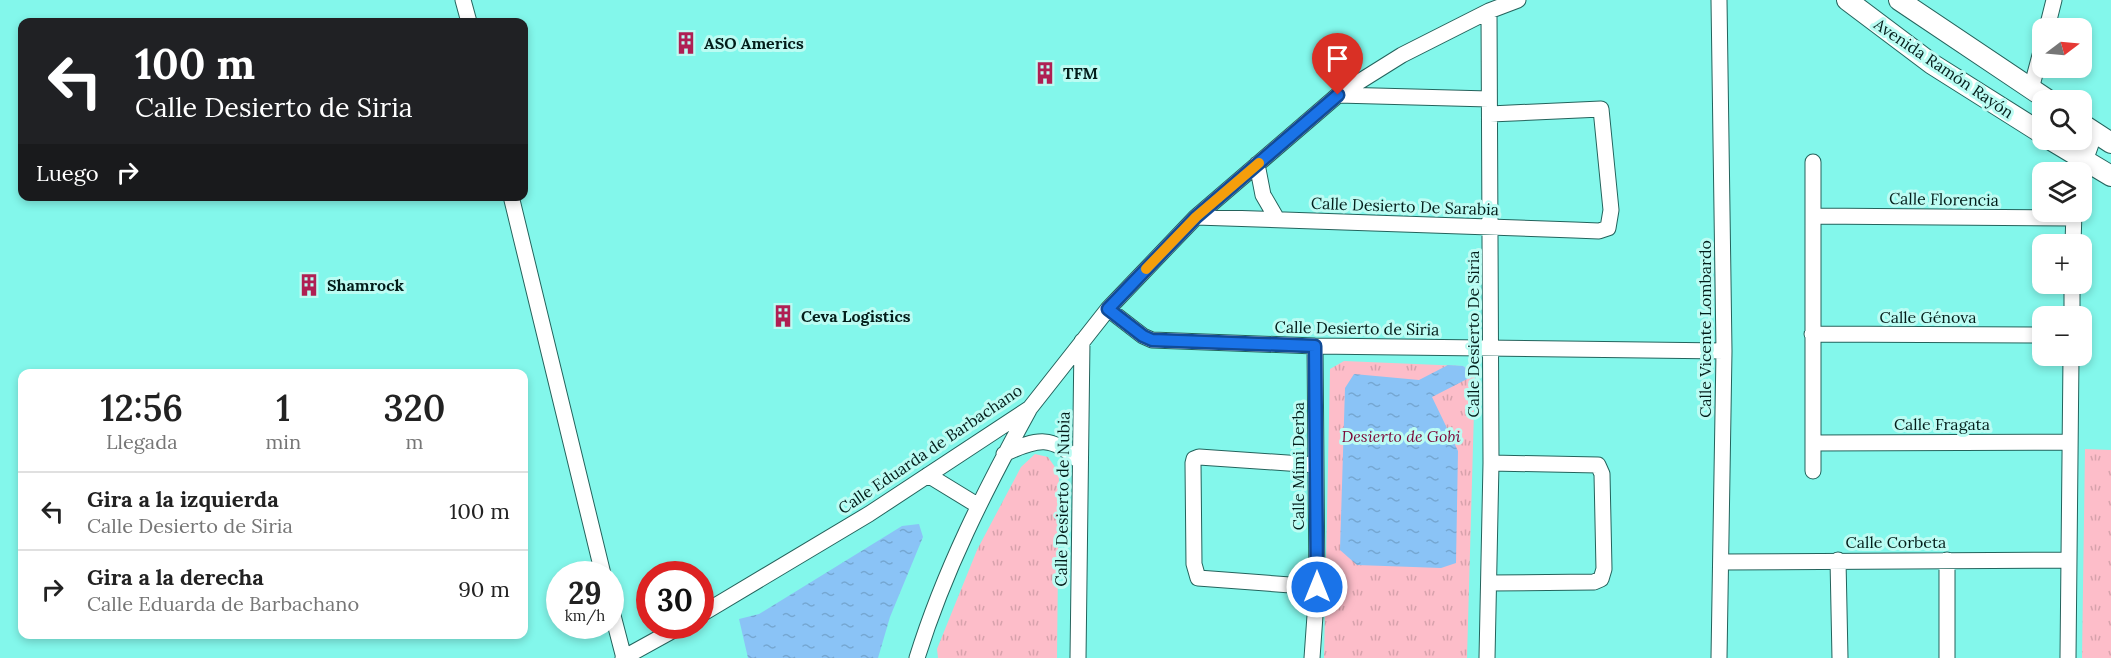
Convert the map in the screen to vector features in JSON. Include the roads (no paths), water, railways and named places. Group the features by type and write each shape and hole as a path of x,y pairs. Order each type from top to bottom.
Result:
{"main road":[{"name":"Avenida Ramón Rayón","path":"1847,0 1932,64 2032,127"},
{"name":"Avenida Ramón Rayón","path":"1899,0 2031,89"},
{"path":"2063,150 2077,162"},
{"path":"2092,169 2111,176"}],"street":[{"path":"463,0 467,18"},
{"name":"Calle Eduarda de Barbachano","path":"714,607 869,514 1030,408 1108,309 1196,217 1338,95 1402,55 1489,11 1518,0"},
{"name":"Calle Vicente Lombardo","path":"1719,0 1724,351 1719,658"},
{"path":"2050,18 2055,0"},
{"name":"Calle Desierto De Siria","path":"1487,658 1491,463 1489,11"},
{"path":"2031,89 2034,78"},
{"path":"1338,95 1489,107"},
{"name":"Calle Desierto De Sarabia","path":"1196,217 1599,231 1608,228 1610,224 1601,110 1489,107"},
{"path":"2084,162 2096,134"},
{"path":"1813,471 1814,162"},
{"path":"1257,164 1263,195 1277,219"},
{"path":"512,201 600,561"},
{"name":"Calle Florencia","path":"1814,216 2032,215"},
{"name":"Calle Desierto de Siria","path":"1108,309 1143,336 1152,340 1315,346 1724,351"},
{"name":"Calle Génova","path":"1812,334 2032,335"},
{"name":"Calle Desierto de Nubia","path":"1078,658 1082,341"},
{"name":"Calle Mimi Derba","path":"1312,658 1317,587 1315,346"},
{"path":"2068,658 2071,366"},
{"path":"917,658 977,505 1030,408"},
{"path":"1004,454 1026,444 1050,442 1067,449 1080,462"},
{"name":"Calle Fragata","path":"1813,443 2070,442"},
{"path":"1316,465 1199,457 1194,459 1193,464 1194,564 1198,578 1317,587"},
{"path":"1489,583 1594,582 1601,579 1604,569 1602,474 1598,465 1491,463"},
{"path":"928,475 977,505"},
{"path":"1838,560 1840,658"},
{"path":"1947,560 1947,658"},
{"name":"Calle Corbeta","path":"1722,562 2069,560"},
{"path":"618,639 623,658 657,639"}],"water":[{"path":"1448,365 1463,366 1475,375 1432,397 1458,451 1456,563 1441,568 1357,565 1340,550 1345,388 1354,374 1419,380"},
{"path":"919,524 923,537 890,617 878,658 748,658 739,619 759,614 902,526"}],"place":[{"name":"ASO Americs","path":"686,43"},
{"name":"TFM","path":"1045,73"},
{"name":"Shamrock","path":"309,285"},
{"name":"Ceva Logistics","path":"783,316"}],"park label":[{"name":"Desierto de Gobi","path":"1401,436"}]}
